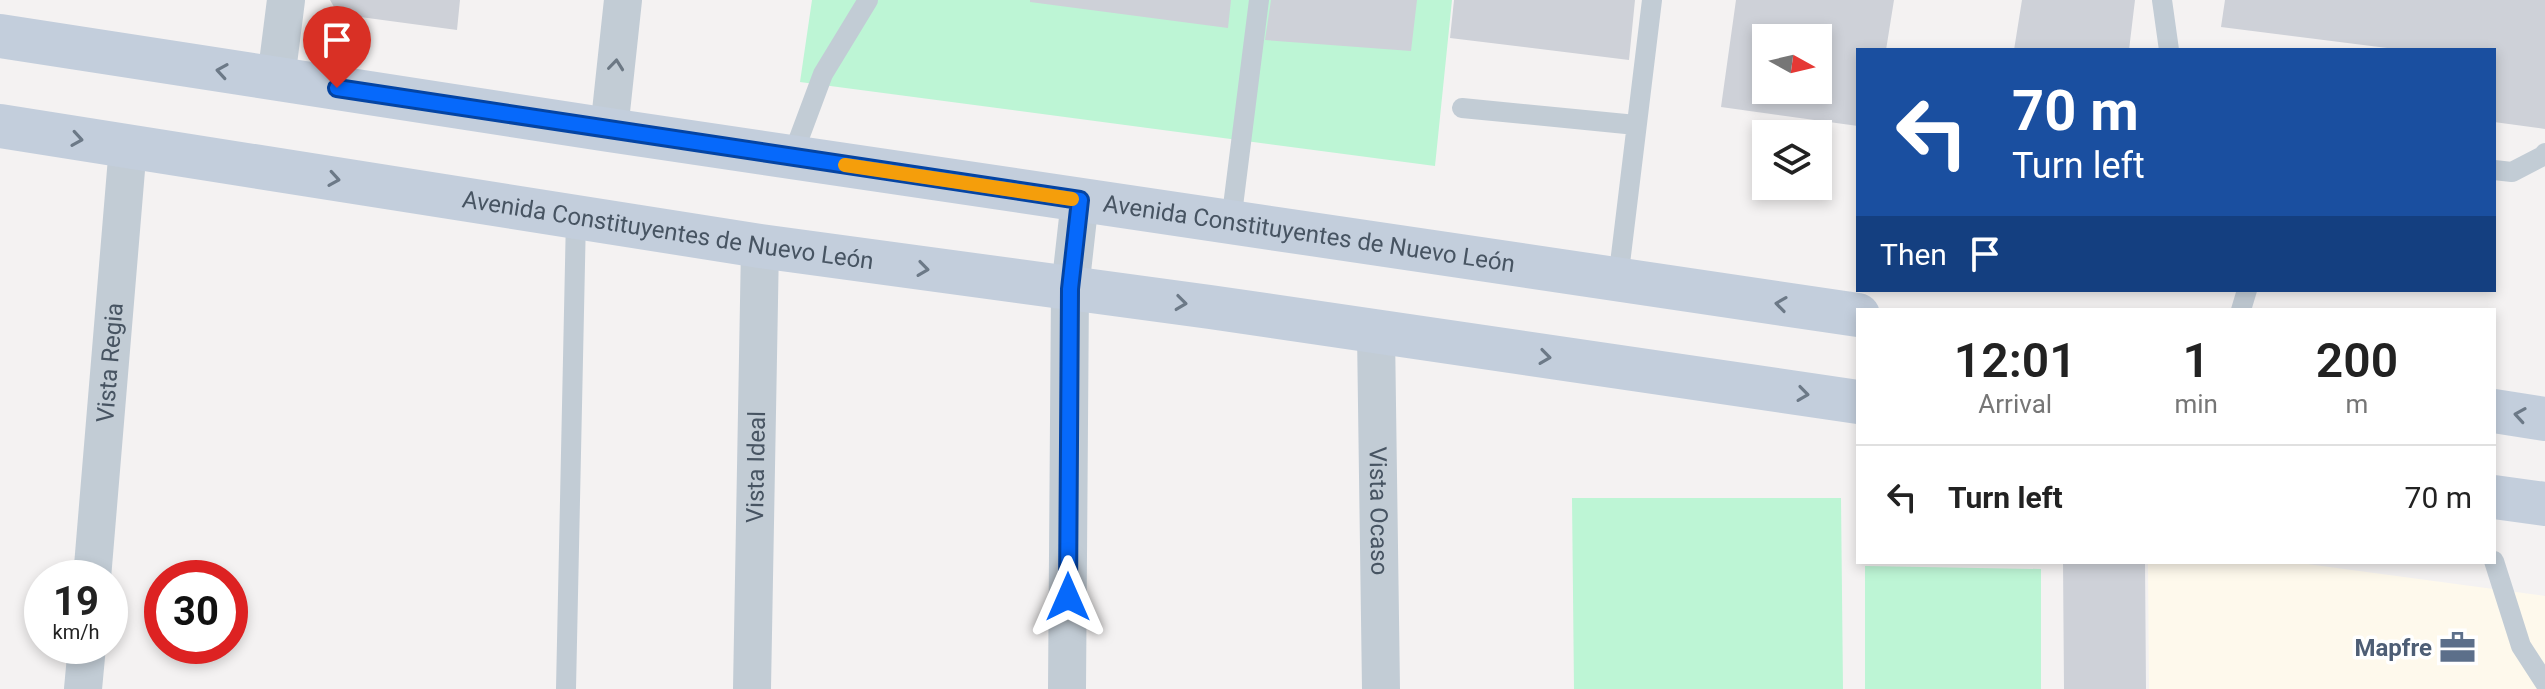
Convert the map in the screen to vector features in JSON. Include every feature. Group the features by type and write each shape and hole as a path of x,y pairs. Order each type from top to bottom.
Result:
{"main road":[{"name":"Avenida Constituyentes de Nuevo León","path":"0,36 609,130 1856,315"},
{"name":"Avenida Constituyentes de Nuevo León","path":"0,126 760,246 1210,307 1856,402"},
{"path":"2496,411 2545,419"},
{"path":"2496,497 2545,504"}],"street":[{"path":"276,79 286,0"},
{"path":"609,130 623,0"},
{"name":"Vista Regia","path":"94,560 128,146"},
{"path":"1067,689 1070,289 1080,200"},
{"name":"Vista Ideal","path":"752,689 760,246"},
{"name":"Vista Ocaso","path":"1376,333 1381,689"},
{"path":"83,689 85,664"}],"lane":[{"path":"792,157 823,74 868,0"},
{"path":"1231,222 1259,0"},
{"path":"1618,280 1652,0"},
{"path":"2162,0 2169,48"},
{"path":"1462,108 1636,125"},
{"path":"2496,170 2512,172 2545,153"},
{"path":"566,689 576,217"},
{"path":"2495,564 2521,646 2545,683"}],"shaded area":[{"path":"2148,564 2307,564 2545,596 2545,689 2149,689"}],"green space":[{"path":"812,0 1452,0 1435,166 800,82"},
{"path":"1572,498 1841,498 1843,689 1574,689"},
{"path":"1865,566 2041,569 2041,689 1865,689"}],"building":[{"path":"330,0 460,0 457,30 338,14"},
{"path":"1030,0 1231,0 1228,28"},
{"path":"1271,0 1417,0 1411,51 1265,40"},
{"path":"1454,0 1635,0 1629,60 1450,38"},
{"path":"1736,0 1894,0 1886,48 1856,48 1856,126 1721,107"},
{"path":"2022,0 2135,0 2129,48 2014,48"},
{"path":"2225,0 2545,0 2545,129 2496,122 2496,48 2387,48 2221,27"},
{"path":"2063,564 2145,564 2146,689 2064,689"}],"slow traffic":[{"path":"845,165 1072,199"}],"place":[{"name":"Mapfre","path":"2458,648"}],"route":[{"path":"337,88 1080,200 1070,289 1068,597"}]}
